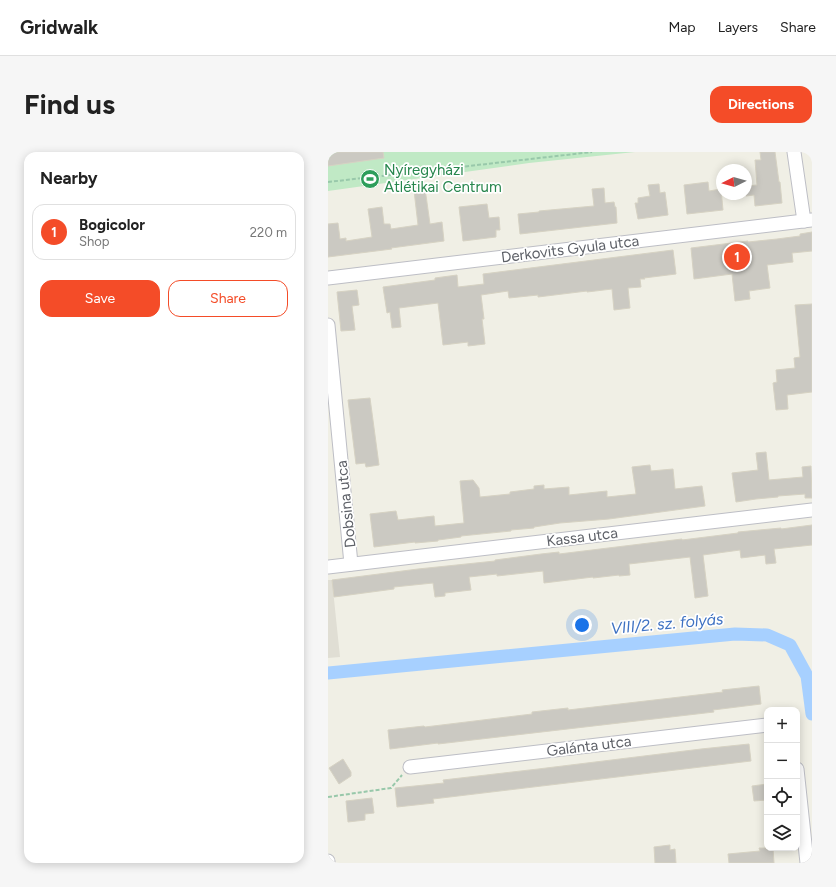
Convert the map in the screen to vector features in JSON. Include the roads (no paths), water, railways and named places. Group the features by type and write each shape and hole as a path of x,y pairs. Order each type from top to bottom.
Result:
{"street":[{"path":"794,152 808,221"},
{"name":"Derkovits Gyula utca","path":"328,278 808,221"},
{"name":"Dobsina utca","path":"328,325 352,564"},
{"name":"Kassa utca","path":"328,567 812,510"},
{"name":"Galánta utca","path":"410,766 764,725"},
{"path":"798,779 807,863"}],"waterway":[{"name":"VIII/2. sz. folyás","path":"328,673 735,634 767,635 790,645 807,676 812,714"}],"place":[{"name":"Nyíregyházi Atlétikai Centrum","path":"370,179"},
{"name":"Bogicolor","path":"737,257"}]}
